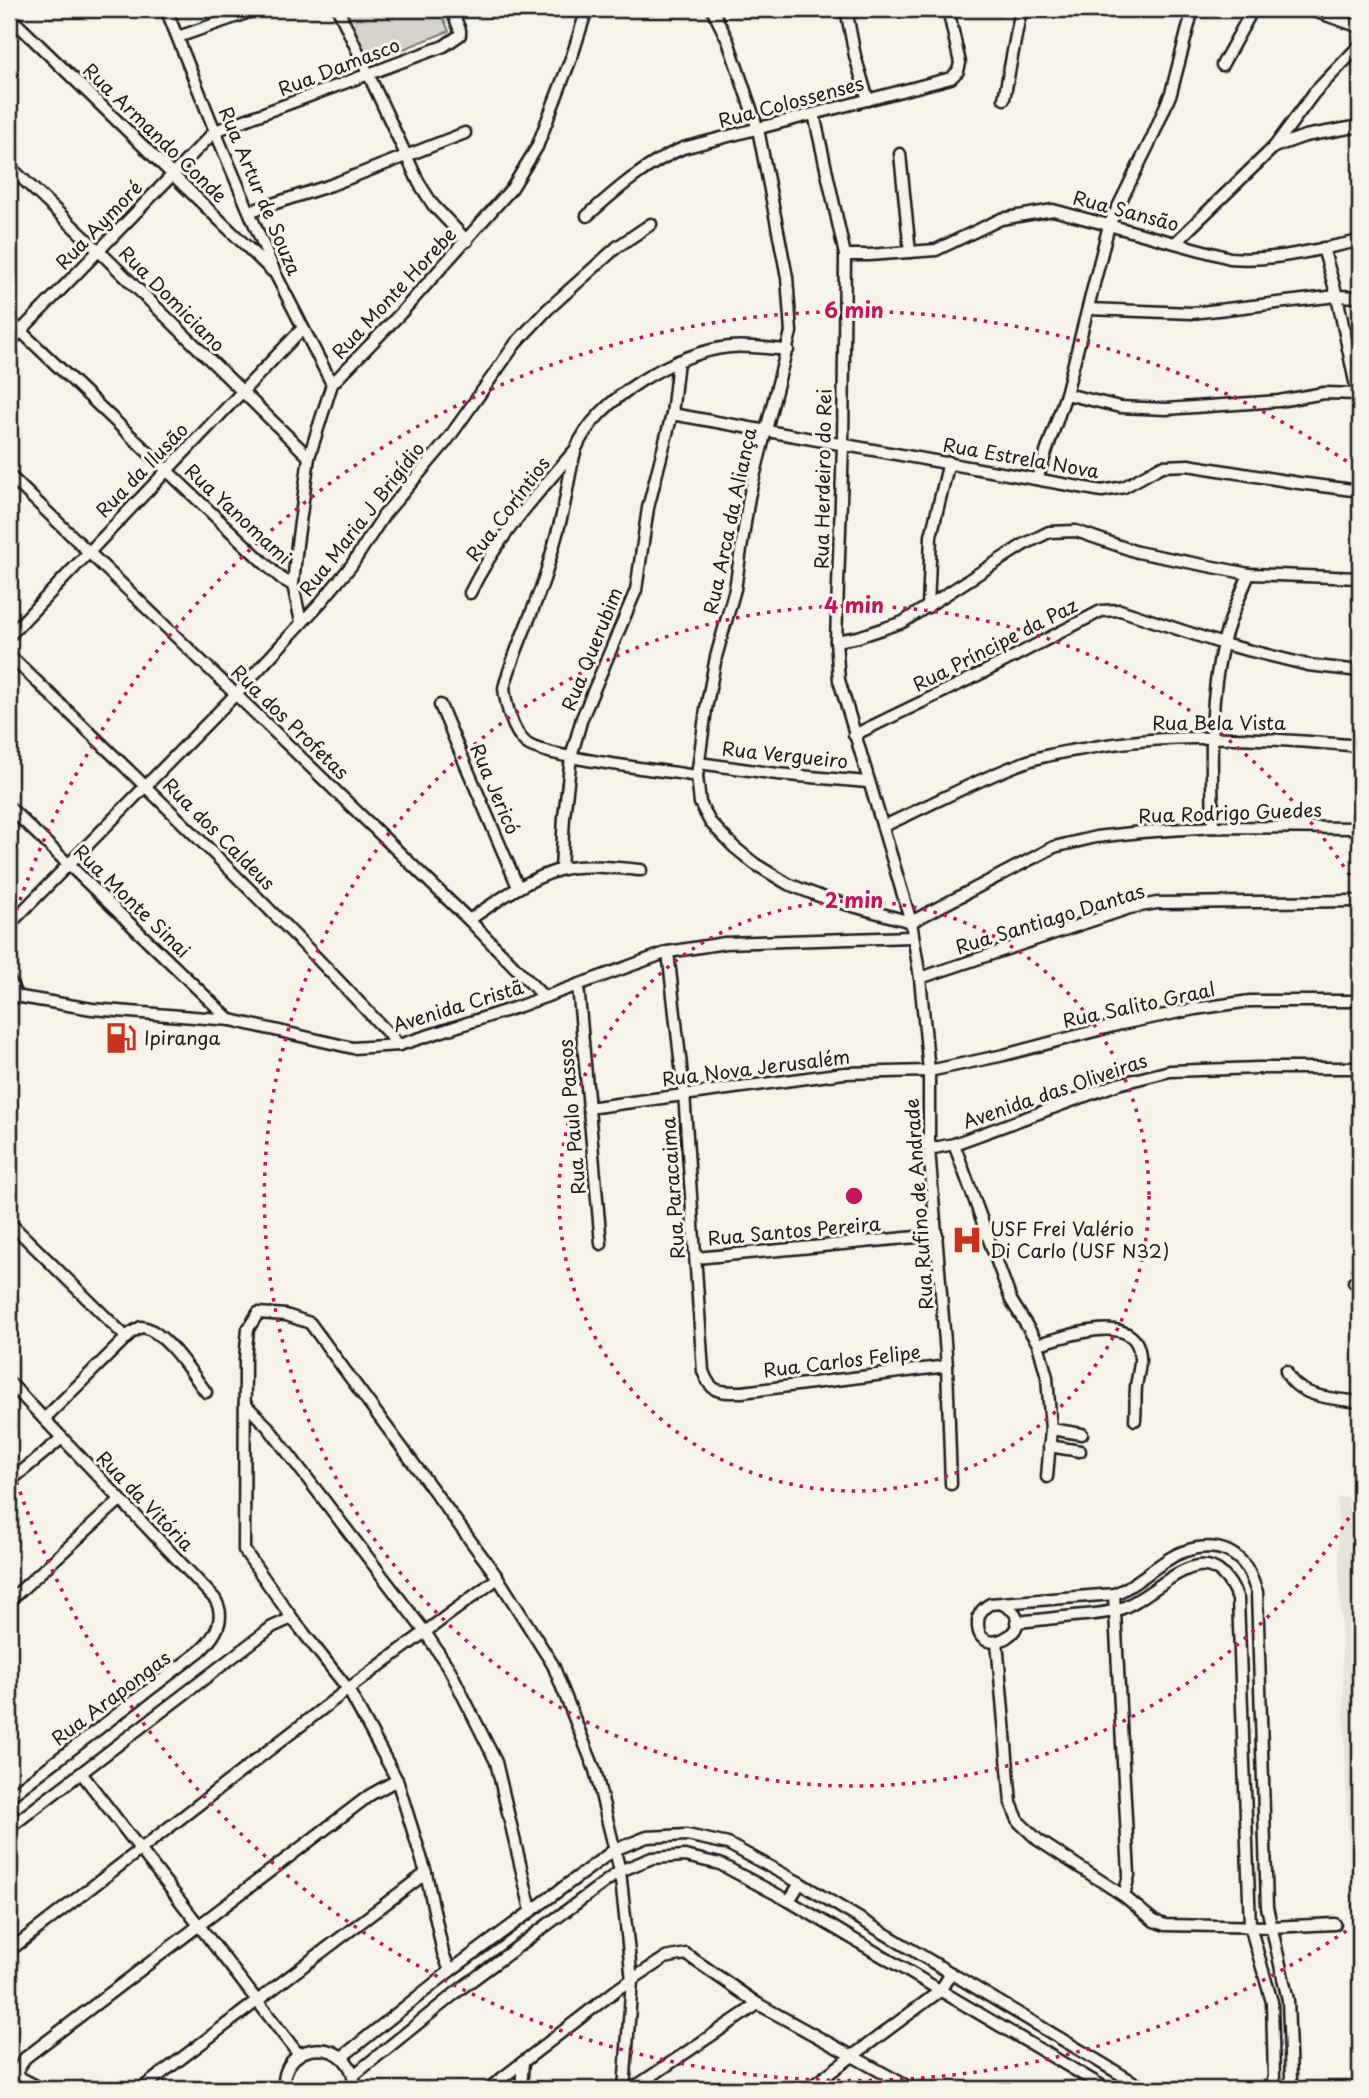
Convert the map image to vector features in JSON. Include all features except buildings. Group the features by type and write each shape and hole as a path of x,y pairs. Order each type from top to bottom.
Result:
{"street":[{"name":"Rua Artur de Souza","path":"166,9 276,275 331,384"},
{"path":"178,37 258,9"},
{"path":"338,9 405,154 433,205 467,241"},
{"name":"Rua Damasco","path":"215,131 369,75 455,40 460,35 460,30 451,9"},
{"name":"Rua Monte Horebe","path":"300,622 293,586 309,457 331,384 467,241 526,168 537,147 587,9"},
{"name":"Rua Arca da Aliança","path":"712,9 728,41 758,129 787,277 791,331 749,497 735,589 706,709 698,776 700,803 710,822 754,864 788,884 827,899 911,922"},
{"path":"845,9 868,100"},
{"name":"Rua Colossenses","path":"587,216 633,176 660,158 683,148 951,78 958,71 958,53 948,9"},
{"path":"1004,99 1021,9"},
{"path":"1037,479 1066,394 1109,225 1171,93 1193,9"},
{"path":"1222,65 1253,9"},
{"path":"1308,9 1360,27"},
{"name":"Rua Armando Conde","path":"9,16 276,275"},
{"path":"1176,242 1274,147 1314,93 1360,45"},
{"name":"Rua Herdeiro do Rei","path":"814,114 845,255 843,445 836,640 839,680 867,782 884,826 911,922"},
{"path":"1274,147 1305,136 1360,126"},
{"name":"Rua Aymoré","path":"9,343 215,131"},
{"path":"251,211 331,185 405,154 465,133"},
{"path":"900,154 910,252"},
{"name":"Rua Domiciano","path":"9,166 309,457"},
{"name":"Rua Sansão","path":"845,255 936,250 1002,219 1053,210 1176,242 1206,253 1249,260 1280,257 1360,241"},
{"name":"Rua Maria J Brigídio","path":"9,925 236,694 321,602 351,566 384,515 446,442 516,343 547,310 617,247 651,224"},
{"path":"1323,248 1360,394 1360,406"},
{"path":"1087,309 1192,313 1337,296 1360,297"},
{"name":"Rua Yanomami","path":"9,320 166,471 272,570 293,586"},
{"name":"Rua da Ilusão","path":"9,636 302,329"},
{"path":"577,448 591,423 611,403 678,361 707,350 731,346 788,350"},
{"name":"Rua Querubim","path":"561,869 571,757 582,718 636,590 648,508 672,415 678,361"},
{"path":"1066,394 1120,407 1166,409 1267,402 1324,393 1360,394"},
{"name":"Rua Estrela Nova","path":"672,415 1102,491 1124,487 1162,466 1188,465 1360,491"},
{"name":"Rua Coríntios","path":"470,593 496,547 577,448"},
{"name":"Rua Vergueiro","path":"577,448 539,596 504,688 513,722 526,743 544,752 698,776"},
{"path":"928,607 931,536 949,462"},
{"name":"Rua dos Profetas","path":"10,479 469,919 544,997"},
{"path":"836,640 880,631 904,622 1023,545 1049,532 1076,531 1137,552 1249,574 1360,578"},
{"path":"1213,827 1211,736 1223,644 1249,574"},
{"name":"Rua Príncipe da Paz","path":"854,735 1101,611 1120,610 1223,644 1308,665 1360,671"},
{"name":"Rua dos Caldeus","path":"9,654 323,962 399,1045"},
{"name":"Rua Jericó","path":"440,705 518,887"},
{"name":"Rua Bela Vista","path":"884,826 1021,763 1115,743 1167,737 1211,736 1360,746"},
{"name":"Rua Vergueiro","path":"699,763 867,782"},
{"name":"Rua Monte Sinai","path":"9,807 231,1020"},
{"name":"Rua Rodrigo Guedes","path":"911,922 1054,847 1096,837 1213,827 1360,828"},
{"path":"469,919 518,887 561,869 608,867 640,870"},
{"name":"Rua Santiago Dantas","path":"920,978 1130,908 1157,903 1360,901"},
{"name":"Rua Rufino de Andrade","path":"911,922 920,978 929,1071 929,1149 947,1366 951,1484"},
{"name":"Avenida Cristã","path":"13,996 92,1009 231,1020 353,1048 399,1045 668,952 725,943 912,937"},
{"name":"Rua Paracaima","path":"668,952 684,1093 703,1371 707,1383 714,1390 742,1392"},
{"path":"9,980 13,996"},
{"name":"Rua Paulo Passos","path":"578,985 601,1244"},
{"name":"Rua Salito Graal","path":"929,1071 1004,1055 1121,1024 1195,1009 1250,1001 1360,1001"},
{"name":"Avenida das Oliveiras","path":"929,1149 954,1144 1118,1084 1170,1071 1360,1068"},
{"name":"Rua Nova Jerusalém","path":"588,1108 844,1073 929,1071"},
{"path":"954,1144 1012,1300 1038,1344 1047,1377 1051,1429 1047,1477"},
{"path":"9,1223 127,1338"},
{"name":"Rua Santos Pereira","path":"696,1258 937,1235"},
{"path":"450,1970 443,1952 426,1874 397,1780 348,1689 292,1618 244,1550 245,1359 248,1329 258,1312 286,1315 310,1323 498,1578 553,1665 596,1770 620,1871 632,1980 624,2089"},
{"path":"44,1419 141,1326 154,1330 164,1339 206,1392"},
{"path":"1038,1344 1096,1329 1115,1330 1130,1335 1139,1350 1135,1420"},
{"name":"Rua Carlos Felipe","path":"742,1392 947,1366"},
{"path":"1286,1371 1292,1382 1310,1393 1360,1402"},
{"name":"Rua da Vitória","path":"9,1382 215,1599 219,1606 218,1628 211,1641 200,1651"},
{"path":"245,1404 268,1427 425,1632 450,1670 496,1762 531,1910"},
{"path":"1051,1429 1082,1434"},
{"path":"9,1482 62,1438"},
{"path":"1049,1446 1080,1451"},
{"path":"9,1601 120,1500"},
{"path":"1002,1604 1012,1611 1015,1628 1009,1638 997,1642 986,1639 977,1623 985,1607 996,1603 1114,1594 1189,1549 1209,1546 1230,1551 1247,1568 1257,1592 1267,1907 1288,2000 1291,2079 1288,2089"},
{"path":"1016,1622 1114,1612 1132,1605 1175,1574 1192,1568 1205,1566 1219,1569 1230,1580 1238,1599 1250,1926 1272,2002 1274,2077 1270,2089"},
{"path":"9,1951 348,1689 498,1578"},
{"path":"1114,1594 1129,1875 1124,1896"},
{"path":"9,1828 272,1627 292,1618"},
{"path":"997,1642 1011,1803 1019,1822 1038,1840 1124,1896 1154,1921 1166,1925 1271,1927 1335,1924"},
{"name":"Rua Arapongas","path":"9,1797 200,1651"},
{"path":"82,1774 299,2055"},
{"path":"42,2089 12,2073 25,2058 370,1795 397,1780"},
{"path":"342,2057 450,1970 614,1850 647,1837 687,1835 728,1844 800,1883 1145,2089"},
{"path":"354,2075 463,1987 620,1871 652,1858 685,1856 720,1864 789,1901 1107,2089"},
{"path":"141,2089 426,1874"},
{"path":"789,1901 800,1883"},
{"path":"488,2089 632,1980 665,1958 686,1955 758,2004 912,2089"},
{"path":"808,2089 940,1991 951,1973"},
{"path":"632,2089 758,2004"},
{"path":"284,2089 286,2071 299,2055 317,2049 342,2057 354,2075 355,2089"},
{"path":"521,2089 523,2062"}],"shaded area":[{"path":"344,9 439,9 449,31 368,63"},
{"path":"1337,1497 1360,1498 1360,2089 1356,2089"}],"place":[{"name":"Ipiranga","path":"121,1038"},
{"name":"USF Frei Valério Di Carlo (USF N32)","path":"967,1240"}]}
